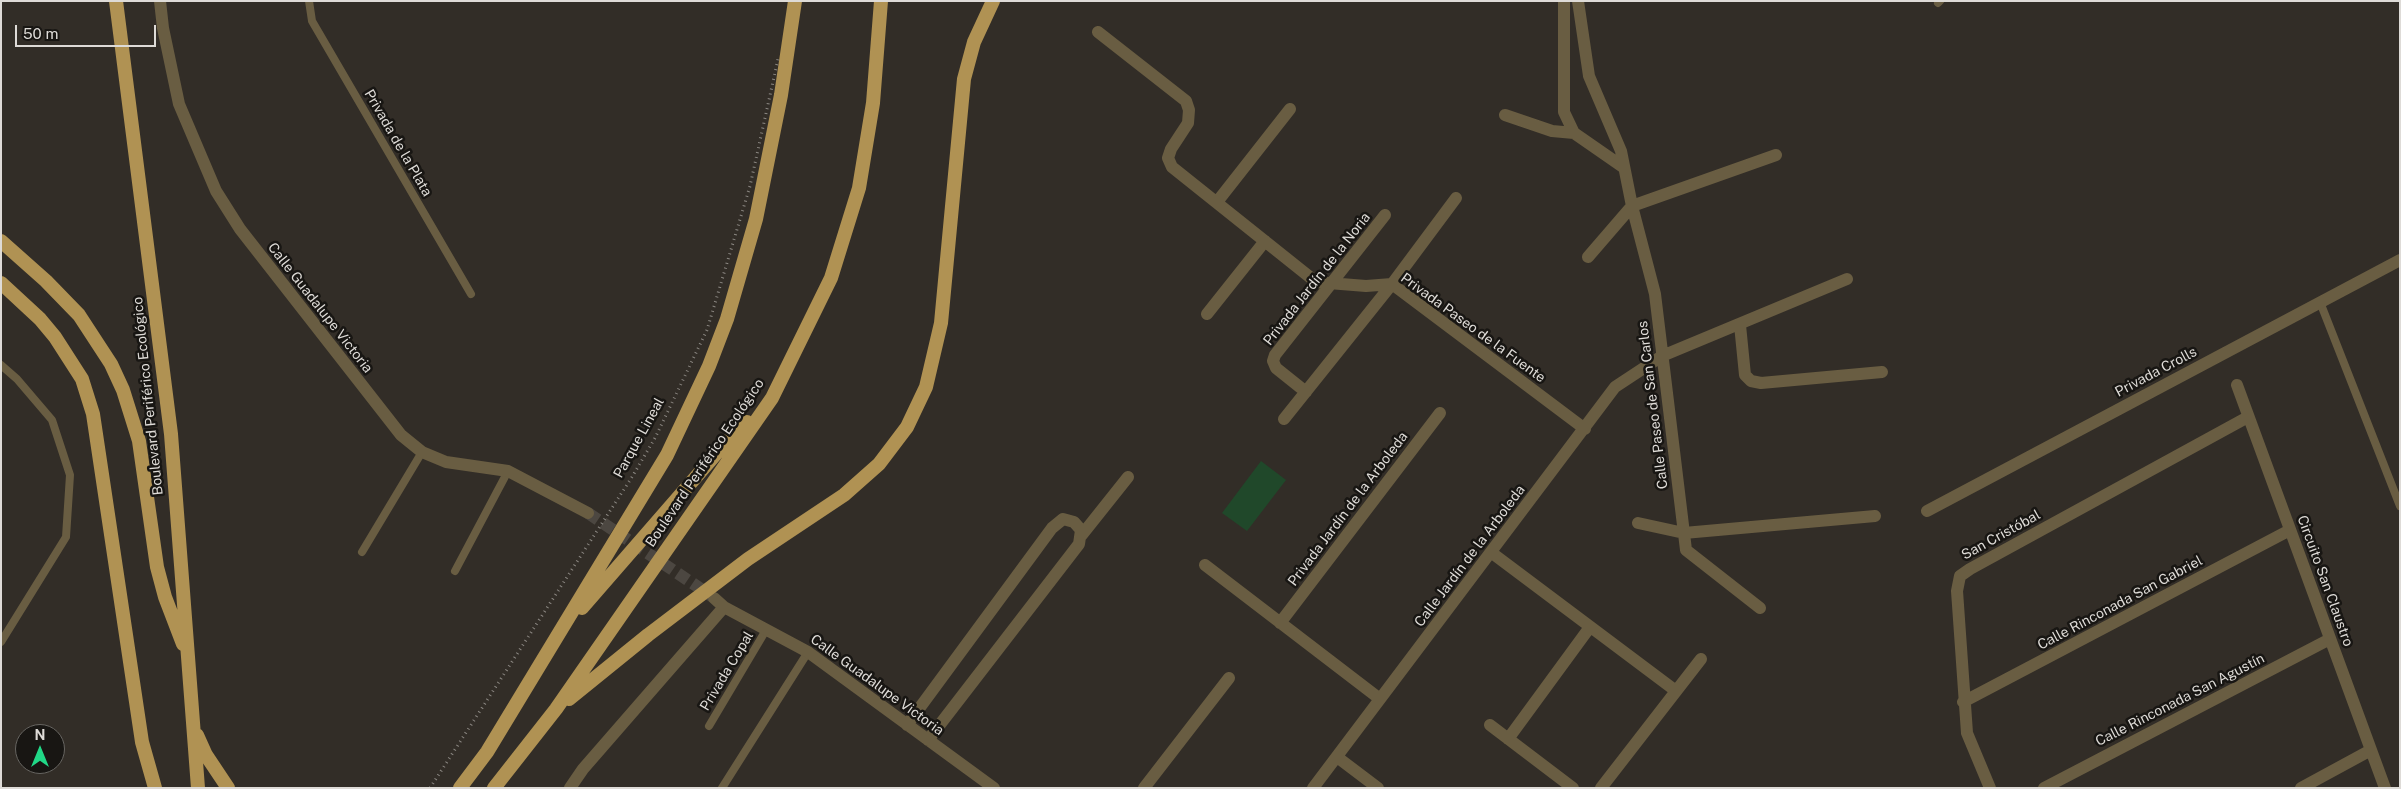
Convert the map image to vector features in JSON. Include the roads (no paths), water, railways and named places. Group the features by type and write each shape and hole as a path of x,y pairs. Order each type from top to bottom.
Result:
{"highway":[{"path":"460,788 487,752 667,455 697,393 727,319 743,270 768,168 796,1"},
{"name":"Boulevard Periférico Ecológico","path":"494,788 556,709 772,398 831,278 859,188 873,103 881,1"},
{"path":"556,709 741,564 844,495 879,464 907,427 926,387 941,323 964,80 974,42 993,1"},
{"name":"Boulevard Periférico Ecológico","path":"117,7 171,434 198,788"},
{"path":"1,241 46,281 79,315 111,364 123,390 139,441 157,567 175,626 187,654"},
{"path":"1,283 40,318 55,337 82,379 93,414 142,742 155,788"},
{"path":"559,633 722,447 772,398"},
{"path":"191,712 206,755 228,788"}],"street":[{"name":"Calle Guadalupe Victoria","path":"160,1 163,28 179,104 216,191 240,229 301,310 401,434 422,452 446,462 508,471 588,514"},
{"path":"1564,1 1564,112 1574,133"},
{"name":"Calle Paseo de San Carlos","path":"1578,1 1588,76 1621,151 1632,206 1655,294 1686,550 1760,608"},
{"name":"Privada Paseo de la Fuente","path":"1098,32 1186,101 1190,110 1188,123 1171,149 1168,158 1172,166 1316,282 1377,287 1392,284 1585,429"},
{"path":"1217,202 1290,109"},
{"path":"1505,114 1552,130 1574,133 1623,167"},
{"path":"1588,256 1632,206 1776,155"},
{"path":"1284,420 1392,284 1456,198"},
{"name":"Privada Jardín de la Noria","path":"1306,392 1276,368 1273,361 1275,355 1385,215"},
{"path":"1207,314 1265,241"},
{"name":"Privada Crolls","path":"1927,511 2400,260"},
{"name":"Calle Jardín de la Arboleda","path":"1313,788 1492,553 1615,387 1662,356 1847,279"},
{"path":"1740,325 1745,375 1751,381 1761,383 1882,372"},
{"name":"Circuito San Claustro","path":"2236,385 2385,788"},
{"name":"Privada Jardín de la Arboleda","path":"1280,623 1440,413"},
{"name":"San Cristóbal","path":"1990,788 1967,734 1963,702 1957,591 1960,576 2248,417"},
{"path":"1081,536 1128,477"},
{"path":"1638,523 1684,533 1875,516"},
{"path":"907,725 1052,528 1062,519 1074,522 1081,530 1079,544 928,740"},
{"name":"Calle Rinconada San Gabriel","path":"1963,702 2290,530"},
{"path":"1492,553 1676,692"},
{"path":"1205,565 1380,699"},
{"name":"Calle Guadalupe Victoria","path":"714,598 724,607 808,652 994,788"},
{"path":"570,788 602,747 724,607"},
{"path":"1508,739 1590,627"},
{"name":"Calle Rinconada San Agustín","path":"2044,788 2330,639"},
{"path":"1601,788 1701,659"},
{"path":"1144,788 1228,678"},
{"path":"1490,725 1573,788"},
{"path":"2302,788 2371,750"},
{"path":"1337,757 1378,788"}],"lane":[{"name":"Privada de la Plata","path":"309,1 312,20 471,294"},
{"path":"2320,302 2400,506"},
{"path":"1,365 17,379 52,420 70,475 66,537 1,642"},
{"path":"362,552 422,452"},
{"path":"455,570 508,471"},
{"name":"Privada Copal","path":"709,726 766,630"},
{"path":"722,788 808,652"}],"tunnel":[{"path":"588,513 713,597"}]}
